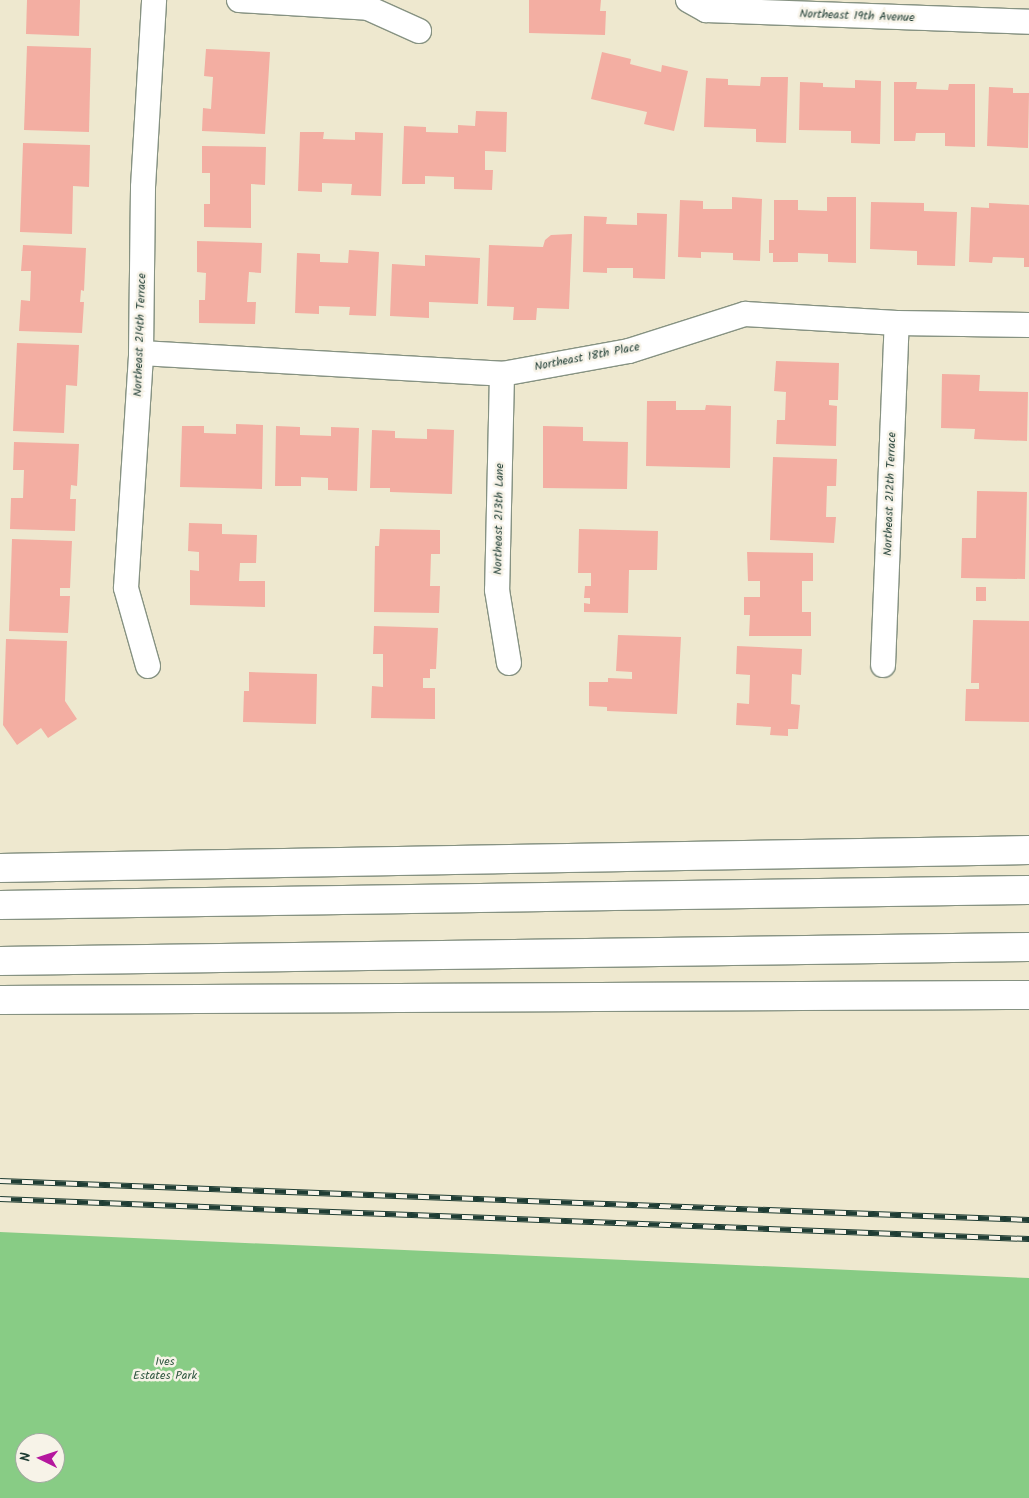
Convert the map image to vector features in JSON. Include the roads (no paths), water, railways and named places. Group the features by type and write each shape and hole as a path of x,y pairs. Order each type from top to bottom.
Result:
{"highway":[{"path":"0,868 1029,850"},
{"path":"0,905 1029,890"},
{"path":"0,961 1029,947"},
{"path":"0,1000 1029,995"}],"street":[{"name":"Northeast 214th Terrace","path":"148,666 126,588 141,353 144,187 154,0"},
{"path":"240,0 368,8 418,31"},
{"name":"Northeast 19th Avenue","path":"688,0 706,10 1029,22"},
{"name":"Northeast 18th Place","path":"141,353 502,374 629,351 745,314 897,323 1029,325"},
{"name":"Northeast 212th Terrace","path":"883,665 897,323"},
{"name":"Northeast 213th Lane","path":"502,374 498,590 509,663"}],"railway":[{"path":"0,1181 1029,1220"},
{"path":"0,1199 1029,1239"}],"park label":[{"name":"Ives Estates Park","path":"165,1369"}]}
